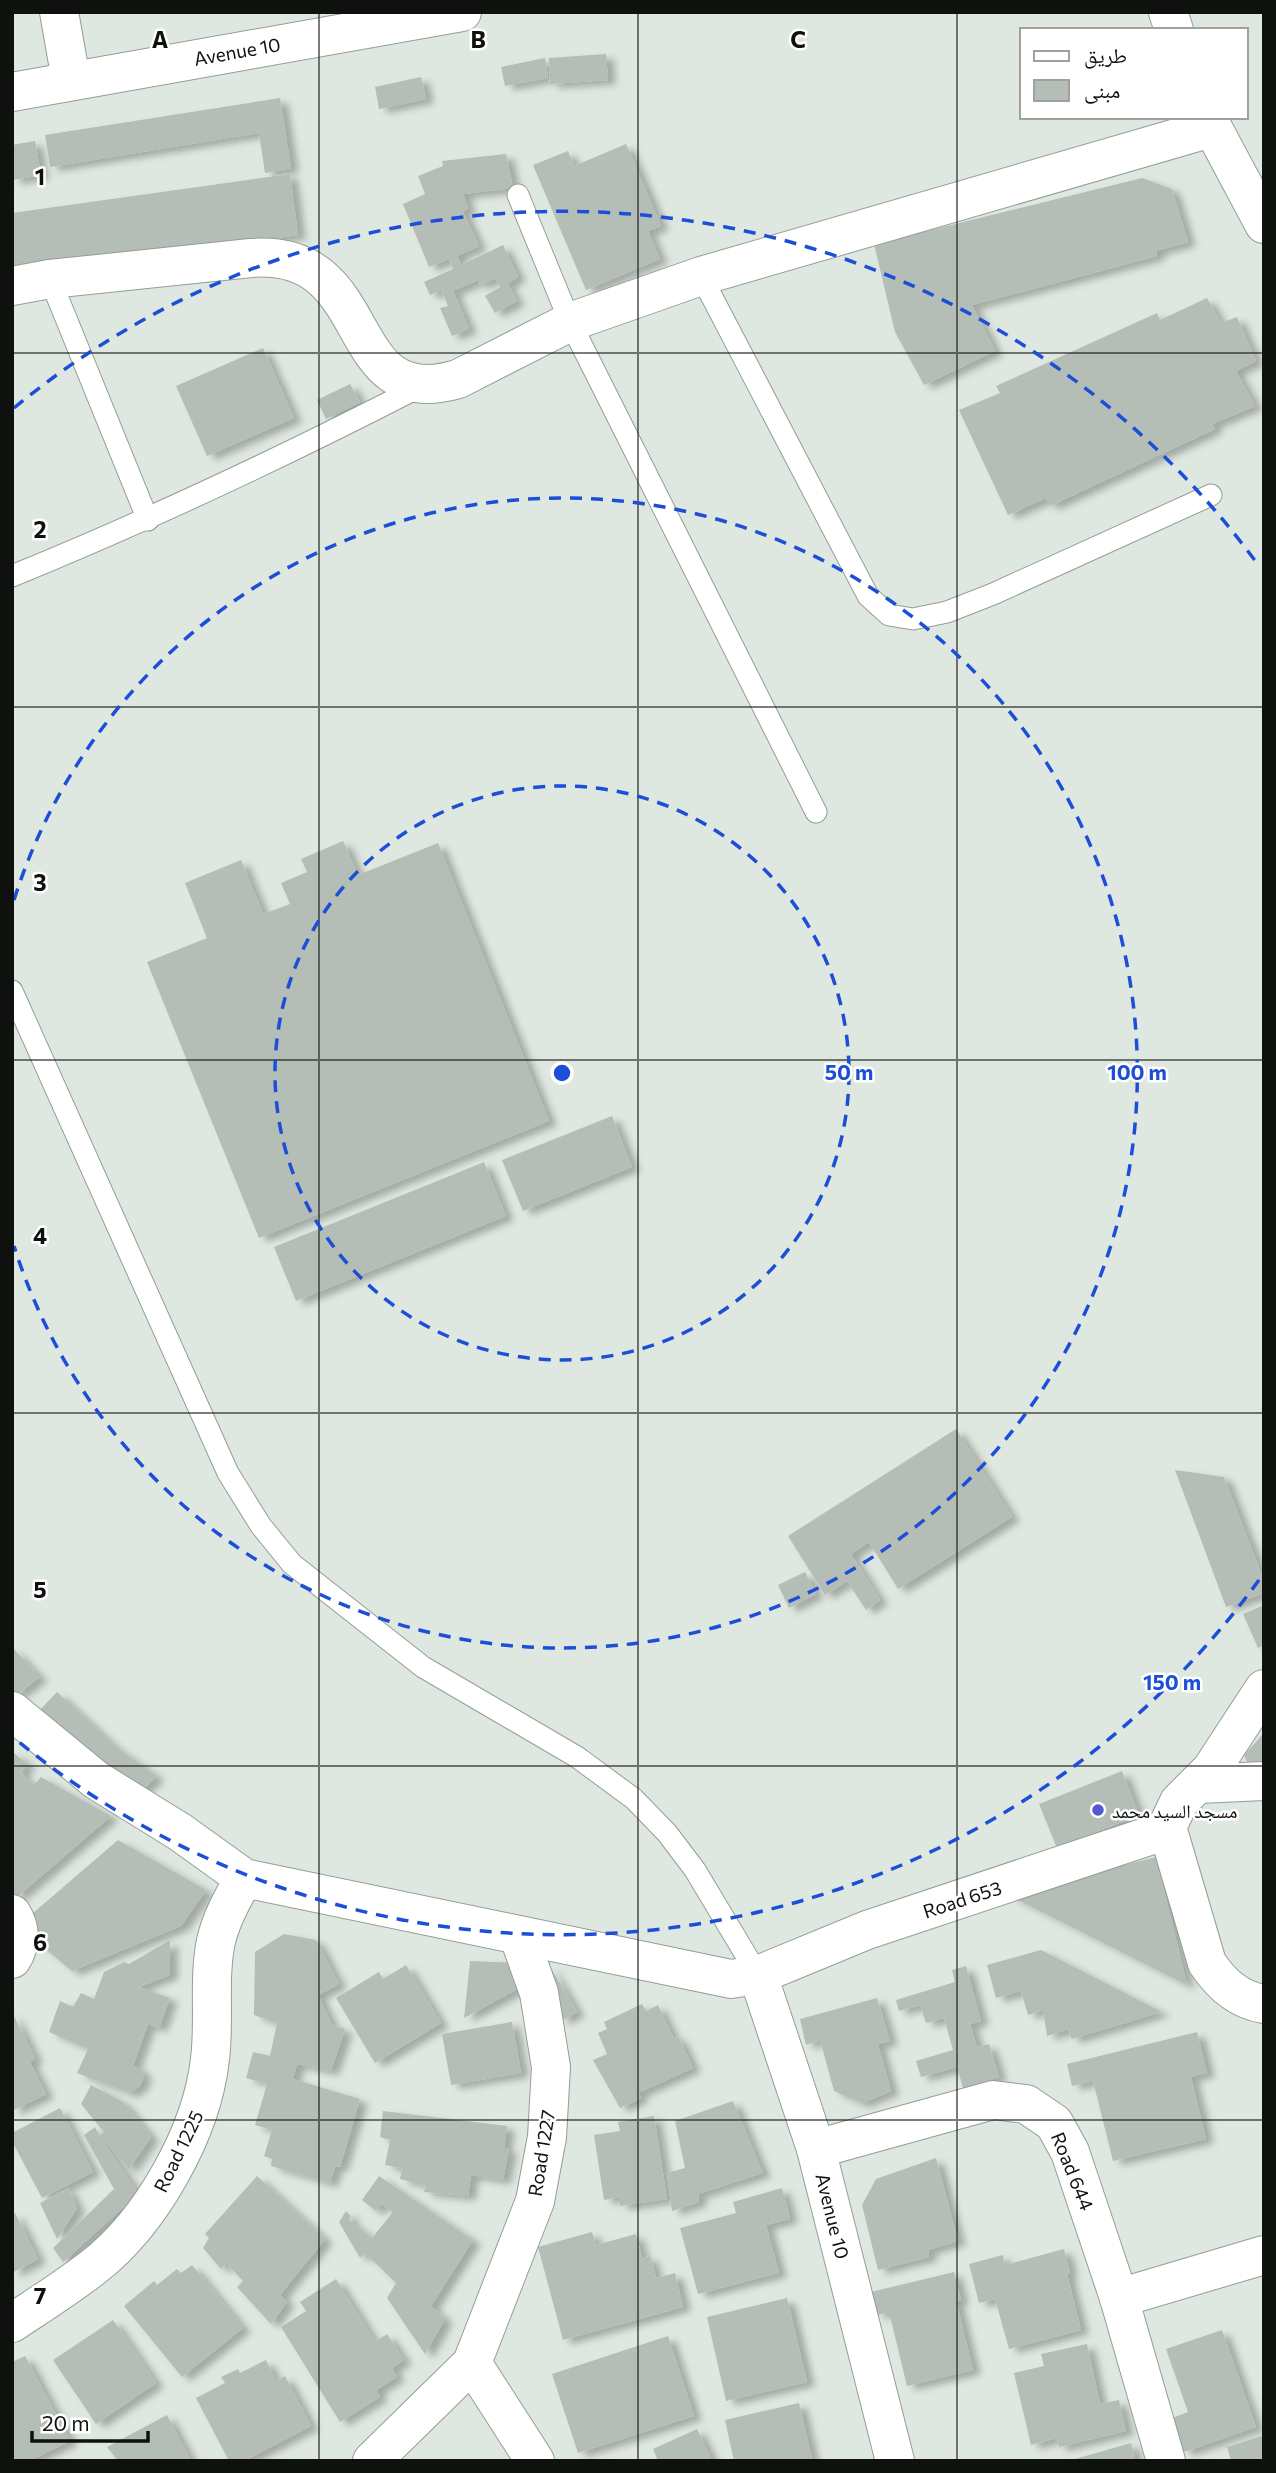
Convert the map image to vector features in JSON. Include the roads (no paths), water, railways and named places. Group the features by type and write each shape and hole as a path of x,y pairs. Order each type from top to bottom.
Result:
{"street":[{"path":"59,12 71,80"},
{"name":"Avenue 10","path":"12,92 462,12"},
{"path":"12,286 50,279 262,257 295,260 314,270 331,284 387,371 403,382 421,386 458,379 570,322 701,276 1209,123 1264,224"},
{"path":"1264,1689 1199,1784 1179,1802 1167,1827 1207,1963 1219,1980 1235,1994 1264,2004"},
{"path":"12,1712 96,1780 180,1832 244,1878 698,1974 731,1979 758,1975"},
{"path":"1199,1784 1264,1781"},
{"name":"Road 653","path":"758,1975 800,1960 834,1942 1142,1840 1167,1827"},
{"name":"Road 1225","path":"12,2323 93,2267 127,2235 154,2199 189,2136 203,2098 210,2061 216,1942 244,1878"},
{"path":"12,1914 19,1930 19,1942 12,1959"},
{"name":"Road 1227","path":"373,2461 472,2363 535,2201 547,2137 551,2067 547,2028 539,1993 519,1937"},
{"name":"Avenue 10","path":"758,1975 816,2149 895,2461"},
{"name":"Road 644","path":"816,2149 993,2100 1026,2104 1054,2123 1063,2137 1119,2298 1166,2461"},
{"path":"1119,2298 1264,2255"},
{"path":"472,2363 535,2461"}],"lane":[{"path":"518,195 570,322 816,812"},
{"path":"701,276 868,596 889,615 913,619 947,612 993,594 1211,495"},
{"path":"50,279 148,520"},
{"path":"12,576 148,520 275,461 421,386"},
{"path":"12,991 228,1473 261,1526 292,1564 423,1667 577,1757 634,1799 667,1833 695,1870 758,1975"}],"place":[{"name":"مسجد السيد محمد","path":"1098,1810"}]}
